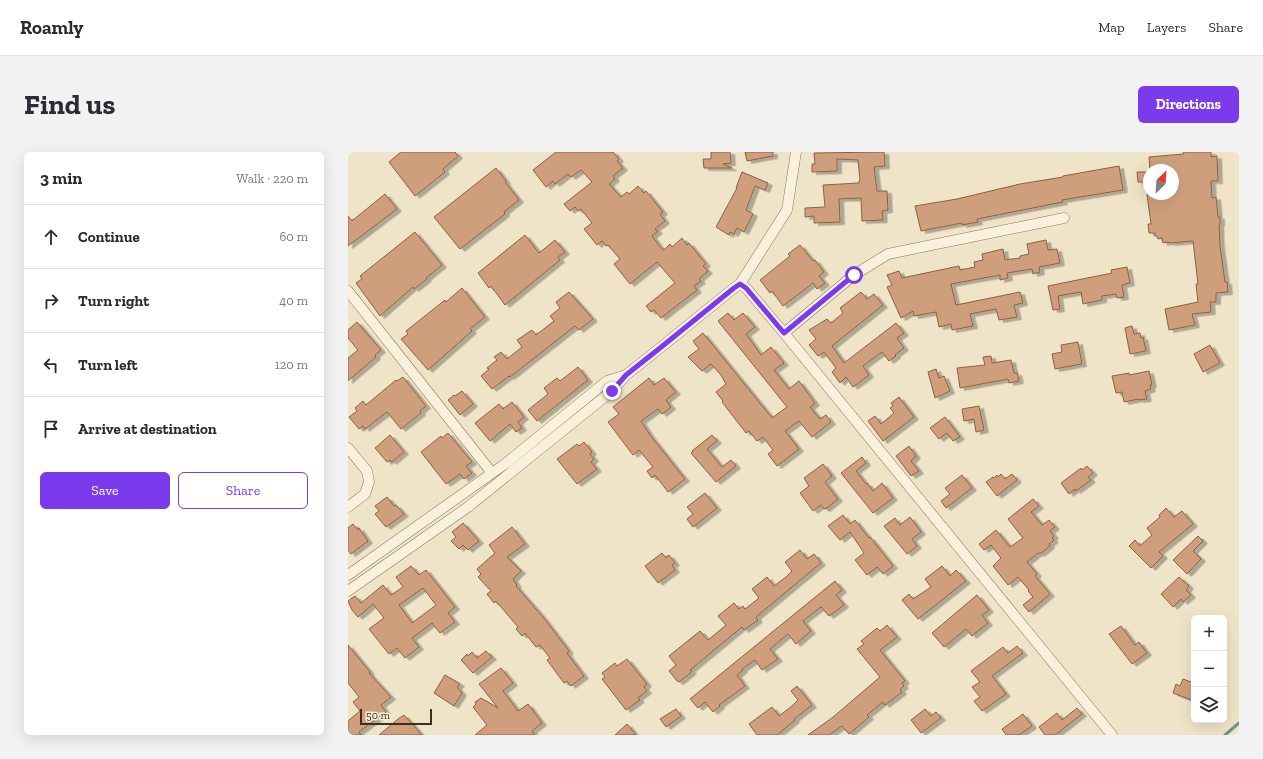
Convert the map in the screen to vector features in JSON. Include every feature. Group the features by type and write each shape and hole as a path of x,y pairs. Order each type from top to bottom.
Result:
{"street":[{"path":"348,591 468,507 612,391 626,375 740,284 787,210 796,152"},
{"path":"784,333 854,275 888,254 1064,218"},
{"path":"740,284 746,288 784,333 1112,735"},
{"path":"348,291 492,473"},
{"path":"348,575 492,473 607,381 626,375"},
{"path":"348,448 367,471 369,482 365,494 348,507"}],"building":[{"path":"401,152 455,152 458,156 443,169 445,172 415,196 389,162"},
{"path":"556,152 613,152 619,159 617,161 623,168 613,176 615,179 609,184 621,197 627,192 629,194 638,186 644,193 646,191 663,212 660,214 665,221 655,229 658,231 652,236 661,248 664,250 670,244 672,247 682,238 687,245 689,243 706,264 703,266 708,271 699,279 701,281 694,286 697,290 661,318 654,310 651,312 646,306 675,283 657,262 630,284 614,264 620,259 608,245 606,246 602,241 597,245 584,229 592,223 581,209 578,211 575,207 570,211 564,204 592,182 581,170 571,177 568,174 555,184 553,181 546,187 533,170"},
{"path":"711,152 730,152 731,163 723,164 732,168 704,168 703,159 711,159"},
{"path":"745,152 773,152 773,156 747,161"},
{"path":"884,152 885,166 874,167 877,191 887,191 888,210 882,211 883,220 862,221 861,198 839,199 840,222 814,223 814,216 805,217 805,208 825,207 823,185 859,183 860,180 858,160 837,159 837,171 812,172 812,164 815,164 814,153"},
{"path":"1183,152 1211,152 1211,157 1217,156 1218,181 1211,181 1212,198 1216,197 1218,217 1220,217 1220,246 1225,282 1227,282 1228,292 1216,293 1216,302 1210,302 1211,312 1192,314 1195,325 1169,330 1165,309 1198,302 1196,284 1198,284 1193,241 1163,243 1162,238 1158,239 1157,236 1155,236 1155,233 1149,233 1148,224 1151,224 1148,200 1179,200 1179,164 1150,164 1149,157 1184,154"},
{"path":"1119,166 1123,190 1062,200 1063,202 977,219 978,222 962,225 962,223 921,231 915,206 957,199 1020,184"},
{"path":"496,168 519,200 504,212 505,214 460,249 434,217"},
{"path":"742,172 768,183 765,190 755,186 746,210 753,214 744,232 737,228 734,234 730,232 729,235 716,227 737,188"},
{"path":"1137,172 1143,172 1143,182 1138,182"},
{"path":"385,194 397,209 348,246 348,216 352,221"},
{"path":"415,232 442,265 414,289 413,287 380,316 356,283 362,279 360,276"},
{"path":"525,235 539,253 555,240 565,252 558,257 560,260 505,305 491,286 489,288 478,273"},
{"path":"1046,240 1048,250 1057,249 1060,263 1039,267 1040,272 1033,274 1032,269 1007,273 1008,278 1000,280 1000,275 951,284 956,305 1020,292 1023,303 1014,305 1017,317 999,320 996,309 970,314 973,326 952,330 951,324 939,327 936,312 914,316 913,311 901,318 887,287 892,285 887,275 899,271 902,278 959,266 960,270 975,267 974,262 983,260 982,254 1003,249 1005,260 1020,258 1020,256 1029,254 1027,244"},
{"path":"800,245 813,261 815,260 824,272 819,276 825,283 817,289 813,283 783,306 772,291 770,293 760,280 790,256 788,254"},
{"path":"1127,267 1130,283 1122,285 1124,297 1117,298 1116,294 1102,296 1102,300 1083,304 1081,292 1058,296 1060,309 1053,310 1048,286 1112,273 1111,270"},
{"path":"462,288 485,317 470,329 472,331 428,370 401,339 408,334 406,331 445,300 446,302"},
{"path":"569,292 593,319 579,330 575,326 510,377 509,376 492,389 481,376 489,369 487,368 497,360 494,357 501,352 507,359 522,347 517,340 532,330 536,335 554,321 550,316 560,308 556,302"},
{"path":"861,292 867,299 874,294 883,305 832,346 844,363 896,323 904,333 897,338 904,348 889,361 882,352 863,366 869,375 853,387 846,377 840,383 832,372 836,368 824,352 818,356 809,345 816,339 809,330 827,319 831,323 843,313 840,308"},
{"path":"728,313 734,320 743,313 755,327 746,334 761,355 771,347 784,363 774,370 789,389 799,381 815,403 810,407 820,419 826,415 831,422 812,437 799,421 785,431 799,449 777,466 768,454 773,450 763,437 757,441 749,431 746,433 722,402 723,401 716,392 726,384 721,375 711,364 702,371 688,357 699,349 693,341 703,333 772,418 787,407 718,321"},
{"path":"357,322 381,350 375,355 376,357 348,381 348,358 358,350 348,338 348,330"},
{"path":"1132,326 1134,334 1140,333 1141,338 1143,337 1146,351 1130,354 1125,328"},
{"path":"1078,342 1082,364 1055,369 1052,354 1062,352 1061,345"},
{"path":"1210,345 1220,363 1203,372 1194,354"},
{"path":"991,356 992,363 1011,360 1014,373 1017,373 1019,381 1009,383 1008,379 960,388 957,368 985,365 983,357"},
{"path":"578,367 588,380 537,421 528,410 548,394 544,388 557,378 560,381"},
{"path":"936,369 939,378 944,376 950,391 935,398 928,372"},
{"path":"1149,371 1152,385 1150,385 1151,389 1145,391 1147,399 1124,402 1122,392 1116,393 1112,376 1129,373 1129,375"},
{"path":"403,377 426,406 420,411 421,413 401,429 387,412 365,429 363,426 359,429 349,417 357,411 355,408 363,401 366,405 396,380 397,381"},
{"path":"649,378 654,385 664,378 676,392 666,400 671,407 662,414 658,409 641,421 650,435 685,479 668,492 655,475 652,478 647,471 653,467 639,450 633,455 608,422 619,414 613,407"},
{"path":"462,391 473,404 460,415 448,400"},
{"path":"899,397 914,417 883,441 868,421 875,416 881,424 894,413 890,408 893,406 891,403"},
{"path":"512,402 524,417 518,422 522,428 516,432 510,424 490,441 475,423 499,404 503,409"},
{"path":"979,406 984,430 976,432 974,419 964,421 962,409"},
{"path":"945,417 960,437 953,441 947,433 939,439 930,428"},
{"path":"448,433 472,462 466,466 472,473 464,479 460,474 446,484 421,452 441,436 442,438"},
{"path":"390,435 404,452 392,462 390,460 387,462 375,448"},
{"path":"712,435 717,441 707,449 722,467 731,460 736,466 716,482 691,453"},
{"path":"584,442 592,452 590,454 594,459 591,462 597,469 577,484 557,459 577,444 579,446"},
{"path":"909,446 916,456 911,461 919,471 911,476 896,456"},
{"path":"862,457 866,463 856,471 873,491 882,483 893,498 873,513 841,473"},
{"path":"823,464 832,476 825,482 838,499 827,508 824,509 821,505 813,511 800,493 809,486 804,478"},
{"path":"1087,466 1093,473 1088,477 1091,480 1076,491 1075,489 1069,494 1061,483 1081,468 1082,470"},
{"path":"1001,474 1005,479 1012,474 1017,480 997,496 986,482 997,475 998,477"},
{"path":"962,475 972,488 946,508 941,501 950,494 945,488"},
{"path":"705,493 717,508 693,527 687,519 693,514 687,507"},
{"path":"387,497 394,506 396,505 404,514 386,527 375,514 379,511 375,506"},
{"path":"1033,499 1039,506 1031,512 1042,525 1049,520 1055,527 1050,531 1054,536 1052,538 1054,540 1049,544 1050,546 1027,562 1037,574 1035,576 1050,594 1029,612 1023,605 1033,597 1028,591 1029,590 1018,577 1008,585 993,566 1001,558 991,545 984,550 979,544 996,530 1010,547 1023,538 1008,519"},
{"path":"1166,508 1174,517 1182,511 1193,524 1159,552 1163,556 1151,568 1129,546 1135,540 1140,546 1152,535 1147,528 1160,517 1159,515"},
{"path":"843,515 850,524 855,520 893,566 883,574 877,567 867,575 855,560 864,553 850,532 840,540 828,526"},
{"path":"910,517 921,532 912,539 917,546 907,554 884,526 895,518 900,525"},
{"path":"463,523 479,541 468,550 463,545 459,549 451,541 456,537 452,532"},
{"path":"353,524 358,530 359,528 368,541 351,554 348,550 348,528"},
{"path":"512,527 525,544 507,557 521,571 513,579 517,585 516,586 543,617 569,651 567,653 584,676 571,686 567,681 564,683 547,660 550,658 540,645 536,647 525,633 522,636 516,629 518,627 496,601 494,603 487,594 491,591 478,577 481,574 477,569 495,553 489,545"},
{"path":"1198,536 1203,541 1193,551 1201,559 1187,574 1173,560"},
{"path":"800,550 807,559 814,554 821,563 756,617 758,620 744,630 742,627 690,670 692,671 688,675 679,682 677,681 669,671 676,665 669,656 700,631 708,640 726,625 718,616 734,603 739,609 743,606 745,609 759,598 752,589 767,577 774,586 786,577 792,571 785,562"},
{"path":"662,553 666,558 669,555 675,563 672,565 675,570 658,583 645,566"},
{"path":"411,566 419,575 426,570 455,607 448,613 455,622 440,633 432,623 412,638 419,647 405,658 397,648 389,654 369,629 384,618 373,604 358,617 352,610 348,601 355,596 361,603 383,585 391,595 403,587 396,577","holes":["423,588 436,605 412,623 399,605"]},
{"path":"942,566 950,576 956,570 966,581 918,619 902,600 909,594 913,599 931,587 925,579"},
{"path":"1179,577 1189,586 1186,590 1191,595 1183,602 1181,599 1173,607 1161,594"},
{"path":"835,581 842,590 836,595 844,605 829,616 821,607 809,616 803,621 811,631 796,644 788,634 770,649 778,659 762,670 755,660 742,669 743,670 737,675 745,686 719,705 720,706 713,712 705,702 698,708 690,699"},
{"path":"977,595 989,610 982,615 988,623 972,636 966,629 944,647 932,633"},
{"path":"887,625 897,637 880,650 905,681 902,683 904,686 900,689 902,692 885,705 883,702 867,715 869,717 849,734 842,726 829,735 808,735 832,718 880,677 857,649 864,644 861,641 877,628 880,631"},
{"path":"1121,626 1135,645 1139,642 1147,653 1132,664 1109,634"},
{"path":"348,645 370,672 369,673 391,697 381,705 386,712 359,732 361,735 348,735 348,721 360,711 353,702 359,697 348,683"},
{"path":"1017,646 1023,653 992,676 1006,694 982,711 974,701 980,697 972,687 980,682 971,671 1003,647 1008,653"},
{"path":"486,651 492,657 473,673 461,660 467,654 468,656 472,652 477,658"},
{"path":"627,659 647,684 644,687 647,691 638,698 640,700 626,710 602,679 605,677 602,673 615,663 617,666"},
{"path":"501,668 513,683 503,691 518,711 528,704 542,723 532,731 535,735 475,735 487,725 473,707 476,704 475,702 481,698 498,708 479,684"},
{"path":"445,675 460,684 457,687 462,693 454,706 434,693"},
{"path":"1183,679 1191,682 1191,700 1173,693 1176,684 1180,686"},
{"path":"797,686 812,705 777,735 757,735 749,724 772,707 779,716 792,706 798,700 791,691"},
{"path":"1077,708 1082,714 1055,735 1045,735 1039,727 1057,713 1062,720"},
{"path":"676,709 681,716 666,727 660,719"},
{"path":"925,709 931,716 936,712 941,718 921,733 911,720"},
{"path":"1023,714 1032,726 1019,735 1006,735 1002,729"},
{"path":"404,715 422,735 379,735 398,719"},
{"path":"627,724 636,735 615,735"}],"waterway":[{"path":"1225,735 1239,723"}],"route":[{"path":"612,391 626,375 740,284 746,288 784,333 854,275"}]}
